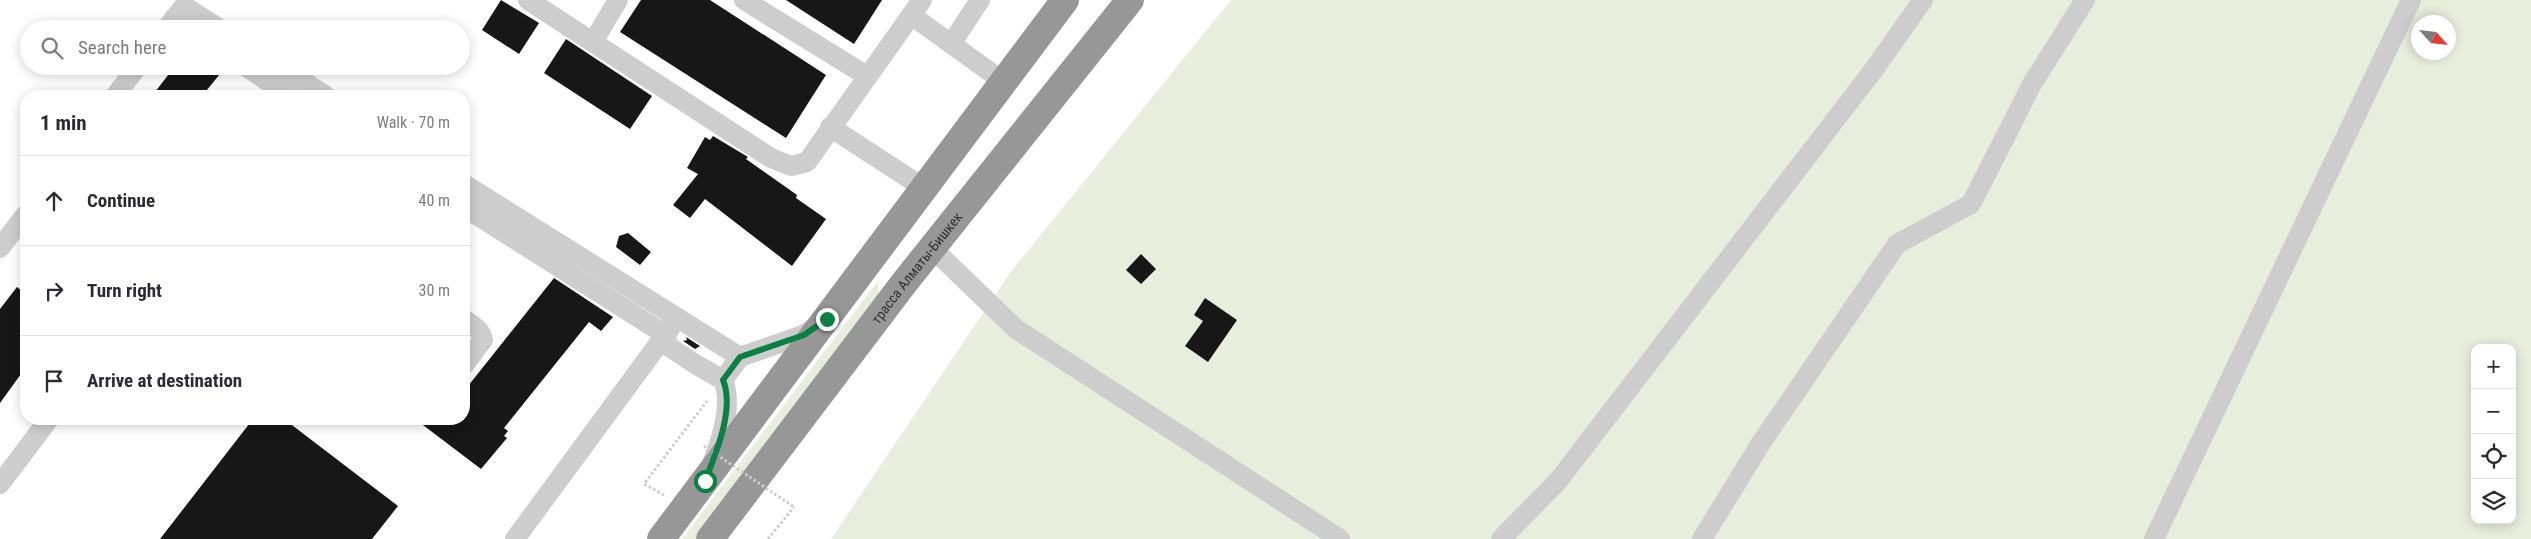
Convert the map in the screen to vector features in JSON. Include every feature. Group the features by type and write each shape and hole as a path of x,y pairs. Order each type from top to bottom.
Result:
{"highway":[{"path":"661,539 1064,0"},
{"name":"трасса Алматы-Бишкек","path":"710,539 932,248 1129,0"}],"street":[{"path":"528,0 771,158 791,166 807,162 917,7 951,44 1004,82"},
{"path":"593,42 618,0"},
{"path":"744,0 867,76"},
{"path":"951,44 980,0"},
{"path":"1501,539 1558,481 1875,68 1923,0"},
{"path":"1702,539 1761,443 1897,244 1971,204 2032,84 2085,0"},
{"path":"2154,539 2411,0"},
{"path":"120,90 131,75"},
{"path":"258,75 280,90"},
{"path":"293,75 317,90"},
{"path":"830,127 924,188"},
{"path":"470,188 671,327"},
{"path":"470,210 671,327 740,357"},
{"path":"0,248 20,222"},
{"path":"932,248 1016,329 1340,539"},
{"path":"723,380 740,357 804,335 827,319"},
{"path":"470,323 482,334 483,340 470,357"},
{"path":"671,327 668,346 723,380 728,393 720,443 705,481"},
{"path":"514,539 671,327"},
{"path":"0,484 44,425"}],"path":[{"path":"666,496 644,484 723,380"},
{"path":"704,446 794,507 768,539"}],"green space":[{"path":"1231,0 2531,0 2531,539 831,539 1010,273"},
{"path":"878,281 879,295 697,539 682,539"}],"building":[{"path":"501,0 539,23 519,54 482,30"},
{"path":"641,0 710,0 826,75 786,138 620,32"},
{"path":"786,0 882,0 854,44"},
{"path":"566,39 652,96 630,129 544,73"},
{"path":"168,75 219,75 207,90 157,90"},
{"path":"713,136 748,157 746,159 797,195 796,198 826,219 792,266 705,199 690,218 673,205 698,174 687,168 705,137 710,140"},
{"path":"628,233 651,252 640,265 616,247 619,236"},
{"path":"1141,254 1156,269 1141,284 1126,270"},
{"path":"554,278 613,317 601,331 589,322 504,428 508,431 504,436 507,438 481,469 423,425 470,425 470,383"},
{"path":"17,287 20,289 20,375 0,403 0,309"},
{"path":"1205,298 1237,320 1208,362 1185,346 1203,321 1194,315"},
{"path":"686,337 700,346 695,349 683,341 687,340"},
{"path":"248,425 292,425 398,506 372,539 160,539"}],"route":[{"path":"705,481 720,443 728,393 723,380 740,357 804,335 827,319"}]}
